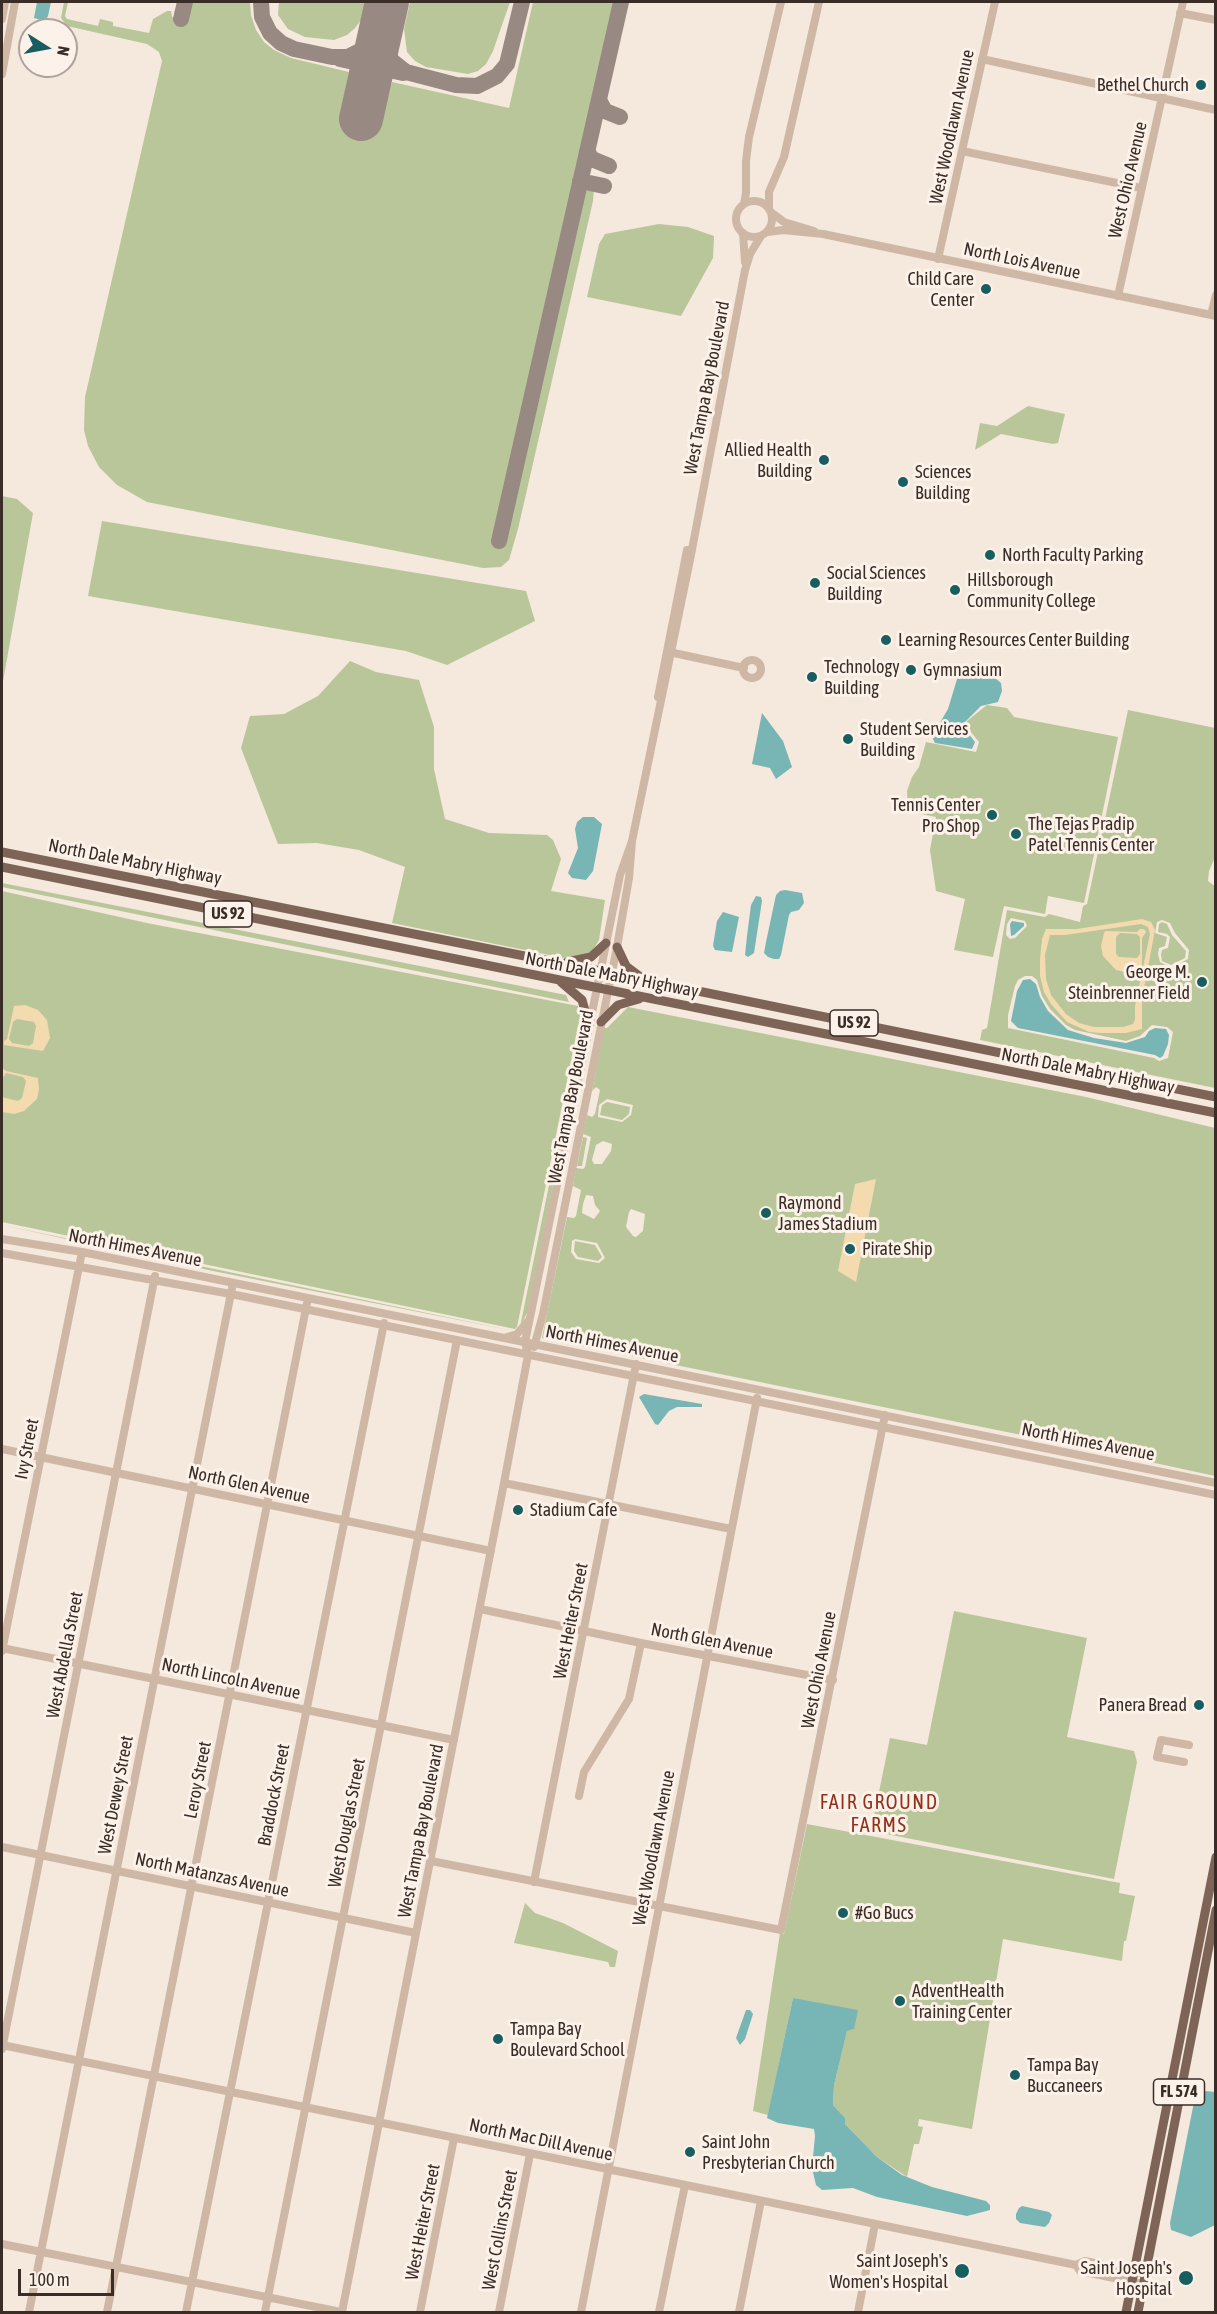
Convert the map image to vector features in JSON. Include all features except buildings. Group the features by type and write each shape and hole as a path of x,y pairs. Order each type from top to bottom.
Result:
{"main road":[{"name":"North Dale Mabry Highway","path":"2,852 611,973 1215,1097"},
{"name":"North Dale Mabry Highway","path":"2,867 1215,1113"},
{"path":"274,923 277,908"},
{"path":"560,963 591,957 606,943"},
{"path":"617,947 626,966 646,981"},
{"path":"559,981 582,1000 589,1025"},
{"path":"601,1022 618,1005 643,998"},
{"path":"991,1068 994,1052"},
{"name":"FL 574","path":"1126,2313 1215,1857"},
{"name":"FL 574","path":"1138,2313 1215,1910"}],"street":[{"path":"2,19 5,2"},
{"path":"2,74 15,2"},
{"path":"744,204 747,191 746,160 749,137 781,2"},
{"path":"770,210 755,200 744,204 737,211 736,220 743,233 751,237 764,234 772,223 769,192 784,157 819,2"},
{"name":"West Woodlawn Avenue","path":"938,259 995,2"},
{"name":"West Ohio Avenue","path":"1118,296 1183,2"},
{"path":"1180,13 1215,20"},
{"path":"982,59 1215,110"},
{"path":"962,151 1142,188"},
{"name":"North Lois Avenue","path":"770,210 784,222 823,234 1213,315"},
{"name":"North Lois Avenue","path":"764,234 783,230 823,234"},
{"name":"West Tampa Bay Boulevard","path":"743,233 745,270"},
{"name":"West Tampa Bay Boulevard","path":"528,1355 536,1344 553,1268 617,947 633,841 668,652 745,270 750,254 764,234"},
{"path":"1213,315 1215,296"},
{"path":"668,652 744,668"},
{"name":"West Tampa Bay Boulevard","path":"341,2313 504,1483 528,1355 525,1342 620,875 633,841"},
{"path":"578,1078 590,1080"},
{"path":"574,1100 585,1102"},
{"path":"561,1168 572,1170"},
{"path":"2,1254 3,1239"},
{"name":"North Himes Avenue","path":"3,1239 82,1252 386,1313 1215,1483"},
{"name":"Ivy Street","path":"2,1649 82,1252"},
{"name":"North Himes Avenue","path":"2,1254 79,1265 231,1294 1215,1495"},
{"path":"541,1265 553,1268"},
{"name":"West Abdella Street","path":"2,2046 156,1267"},
{"path":"199,1288 201,1276"},
{"name":"West Dewey Street","path":"29,2313 233,1283"},
{"name":"Leroy Street","path":"107,2313 308,1298"},
{"path":"505,1338 523,1329 532,1312"},
{"name":"Braddock Street","path":"186,2313 386,1313"},
{"name":"West Douglas Street","path":"265,2313 457,1340"},
{"name":"West Heiter Street","path":"534,1882 636,1364"},
{"name":"West Woodlawn Avenue","path":"581,2313 657,1907 759,1390"},
{"name":"West Ohio Avenue","path":"657,1907 781,1930 885,1415"},
{"path":"1028,1457 1030,1445"},
{"name":"North Glen Avenue","path":"2,1449 491,1551"},
{"path":"504,1483 731,1529"},
{"name":"North Glen Avenue","path":"480,1609 585,1632 833,1680"},
{"path":"579,1796 584,1772 629,1699 641,1643"},
{"name":"North Lincoln Avenue","path":"2,1649 454,1740"},
{"path":"1184,1762 1157,1757 1161,1740 1189,1745"},
{"name":"North Matanzas Avenue","path":"2,1847 416,1933"},
{"path":"431,1861 657,1907"},
{"name":"North Mac Dill Avenue","path":"2,2046 1076,2265 1085,2261 1135,2272 1144,2279"},
{"name":"West Heiter Street","path":"420,2313 454,2138"},
{"name":"West Collins Street","path":"499,2313 530,2154"},
{"path":"659,2313 685,2185"},
{"path":"739,2313 761,2201"},
{"path":"858,2313 875,2224"},
{"path":"2,2244 341,2313"},
{"name":"North Mac Dill Avenue","path":"1076,2265 1080,2271 1133,2282 1144,2279"}],"green space":[{"path":"64,2 68,2 66,18 61,18"},
{"path":"192,2 250,2 256,30 264,42 274,50 291,58 349,72 340,115 381,124 392,82 509,108 533,2 615,2 493,541 504,543 585,191 594,189 593,201 518,529 509,560 501,567 483,568 147,502 117,485 99,467 88,446 84,430 85,397 162,61 159,52 147,44 78,28 78,21 98,26 100,19 113,22 113,26 149,33 153,19 167,11 171,11 172,17 188,21"},
{"path":"279,2 365,2 361,20 355,28 347,35 334,40 305,37 288,29 278,15"},
{"path":"410,2 510,2 493,51 486,64 478,71 468,74 426,67 415,61 407,52 404,29"},
{"path":"659,224 688,227 714,236 713,258 681,316 587,297 599,244 605,234"},
{"path":"1028,406 1065,414 1058,443 1001,434 975,450 980,423 997,426"},
{"path":"2,496 17,499 33,513 2,687"},
{"path":"102,521 526,591 535,621 447,665 406,651 88,596"},
{"path":"350,661 376,672 419,680 434,727 434,769 445,819 489,833 547,835 553,840 561,859 551,891 605,900 599,940 589,955 569,959 392,923 405,867 359,850 317,843 278,844 241,748 250,716 284,714 318,696"},
{"name":"The Tejas Pradip Patel Tennis Center","path":"987,705 1007,708 1014,717 1118,737 1084,903 1048,896 1045,914 1004,906 993,957 954,950 965,899 936,891 930,850 936,817 908,811 907,791 919,767 926,742 976,752 979,742 966,726 967,721"},
{"path":"1128,710 1215,728 1216,855 1209,871 1208,881 1216,887 1215,1088 980,1040 982,1030 987,1028 1007,910 1045,917 1049,914 1080,922 1083,906 1087,904","holes":["1011,918 1025,921 1027,926 1015,938 1010,939 1006,935 1007,924","1162,920 1170,923 1189,950 1188,959 1171,968 1160,962 1159,948 1165,946 1167,937 1155,933 1157,922","1025,976 1032,976 1037,980 1042,996 1050,1009 1066,1025 1075,1030 1126,1041 1140,1036 1152,1025 1167,1027 1173,1032 1168,1058 1159,1061 1154,1058 1008,1028 1008,1015 1018,980"]},
{"path":"2,883 566,995 569,1002 2,887"},
{"path":"2,891 147,923 578,1006 580,1017 517,1327 515,1329 2,1222"},
{"path":"1162,922 1167,924 1172,935 1186,951 1185,958 1171,965 1162,961 1162,950 1168,948 1170,937 1158,932 1159,924"},
{"path":"628,1007 1086,1097 1215,1128 1215,1476 542,1338 567,1217 576,1216 581,1190 573,1186 576,1168 585,1167 591,1137 583,1134 587,1115 592,1117 595,1114 600,1090 596,1087 592,1091 604,1028 607,1028","holes":["607,1099 633,1105 631,1115 622,1122 598,1117 599,1105","603,1141 612,1144 611,1151 602,1164 594,1164 592,1160 596,1145","586,1195 593,1196 595,1205 600,1211 594,1219 582,1213","631,1209 645,1214 643,1231 636,1237 626,1227","575,1239 597,1243 605,1258 599,1263 576,1259 571,1252 572,1241"]},
{"path":"582,1024 585,1025 528,1311 520,1327"},
{"path":"607,1102 630,1107 629,1114 622,1120 600,1115 602,1105"},
{"path":"583,1137 587,1138 582,1166 577,1166"},
{"path":"2,1225 514,1331 213,1271"},
{"path":"575,1241 595,1245 602,1257 598,1261 578,1257 574,1251"},
{"path":"954,1611 1087,1638 1067,1737 1134,1751 1137,1762 1114,1879 871,1831 890,1738 927,1745"},
{"name":"AdventHealth Training Center","path":"807,1824 1120,1883 1119,1893 1135,1896 1126,1941 1124,1941 1122,1961 1003,1939 972,2129 919,2119 918,2126 923,2127 919,2144 914,2144 907,2177 877,2157 845,2124 845,2118 833,2105 834,2085 847,2030 854,2029 793,1998 768,2115 753,2111 780,1933 784,1934"},
{"path":"525,1903 535,1913 563,1923 618,1951 615,1967 610,1967 608,1962 514,1943"}],"sand":[{"path":"1142,919 1151,922 1155,930 1142,999 1142,1029 1126,1033 1089,1032 1067,1022 1051,1004 1044,992 1040,976 1042,939 1046,929 1077,929","holes":["1141,924 1148,927 1150,934 1133,1024 1123,1027 1094,1027 1079,1023 1066,1014 1051,995 1046,979 1045,955 1050,935 1065,935"]},
{"path":"1144,929 1146,932 1142,938 1142,969 1130,973 1116,970 1103,956 1101,946 1105,931 1137,932","holes":["1120,933 1137,934 1140,937 1140,954 1137,958 1119,957 1116,954 1116,937"]},
{"path":"25,1005 38,1010 47,1020 50,1038 43,1051 4,1045 14,1006","holes":["17,1019 34,1022 36,1026 33,1043 29,1046 12,1043 9,1039 13,1022"]},
{"path":"2,1068 6,1071 38,1078 37,1099 24,1111 14,1114 2,1112 2,1097 18,1101 22,1098 26,1081 23,1077 6,1073 2,1079"},
{"path":"876,1179 856,1282 838,1271 855,1184"}],"water":[{"path":"37,2 51,2 47,18 34,18"},
{"path":"964,673 994,677 1001,683 1002,691 998,702 981,706 965,722 965,729 975,742 972,749 935,743 933,739 948,709 958,676"},
{"path":"762,713 783,741 792,767 776,779 770,768 752,764"},
{"path":"583,817 594,817 602,824 593,871 586,880 572,878 568,873 578,848 575,829 577,822"},
{"path":"785,890 802,893 804,903 799,910 789,915 781,955 779,959 774,959 764,953 776,895"},
{"path":"756,896 761,897 762,901 754,953 748,957 745,955 751,905"},
{"path":"723,912 739,917 732,952 715,950 713,946 717,921"},
{"path":"1012,921 1024,923 1024,926 1011,936 1010,924"},
{"path":"1030,979 1036,984 1048,1011 1068,1030 1094,1038 1126,1043 1145,1037 1155,1028 1166,1029 1169,1035 1168,1044 1163,1056 1160,1058 1155,1055 1018,1028 1011,1021 1017,991 1023,980"},
{"path":"644,1394 702,1404 702,1407 677,1407 669,1411 658,1425 655,1424 639,1397"},
{"path":"793,1998 858,2010 854,2029 847,2031 834,2085 833,2105 845,2118 845,2124 877,2157 902,2175 932,2187 986,2201 990,2205 990,2210 967,2216 877,2197 853,2188 822,2190 816,2185 812,2168 814,2129 778,2123 767,2118"},
{"path":"746,2010 750,2010 753,2014 745,2039 740,2045 736,2038"},
{"path":"1206,2091 1215,2092 1215,2225 1191,2237 1171,2230 1170,2223 1194,2102"},
{"path":"1022,2206 1049,2212 1052,2215 1049,2223 1045,2227 1020,2223 1016,2219 1016,2214"}],"taxiway":[{"path":"181,19 185,2"},
{"path":"261,2 262,17 270,33 281,43 294,49 332,57 348,57 368,47 380,31"},
{"path":"380,31 392,61 406,72 456,85 477,86 497,76 507,64 522,2"},
{"path":"499,541 621,2"},
{"path":"340,59 403,73"},
{"path":"599,100 605,111 620,117"},
{"path":"587,151 592,159 609,166"},
{"path":"580,181 604,186"}],"runway":[{"path":"361,119 387,2"}],"place":[{"name":"Bethel Church","path":"1201,85"},
{"name":"Child Care Center","path":"986,289"},
{"name":"Allied Health Building","path":"824,460"},
{"name":"Sciences Building","path":"903,482"},
{"name":"North Faculty Parking","path":"990,555"},
{"name":"Social Sciences Building","path":"815,583"},
{"name":"Hillsborough Community College","path":"955,590"},
{"name":"Learning Resources Center Building","path":"886,640"},
{"name":"Gymnasium","path":"911,670"},
{"name":"Technology Building","path":"812,677"},
{"name":"Student Services Building","path":"848,739"},
{"name":"Tennis Center Pro Shop","path":"992,815"},
{"name":"The Tejas Pradip Patel Tennis Center","path":"1016,834"},
{"name":"George M. Steinbrenner Field","path":"1202,982"},
{"name":"Raymond James Stadium","path":"766,1213"},
{"name":"Pirate Ship","path":"850,1249"},
{"name":"Stadium Cafe","path":"518,1510"},
{"name":"Panera Bread","path":"1199,1705"},
{"name":"#Go Bucs","path":"843,1913"},
{"name":"AdventHealth Training Center","path":"900,2001"},
{"name":"Tampa Bay Boulevard School","path":"498,2039"},
{"name":"Tampa Bay Buccaneers","path":"1015,2075"},
{"name":"Saint John Presbyterian Church","path":"690,2152"},
{"name":"Saint Joseph's Women's Hospital","path":"962,2271"},
{"name":"Saint Joseph's Hospital","path":"1186,2278"}],"district":[{"name":"FAIR GROUND FARMS","path":"879,1814"}]}
